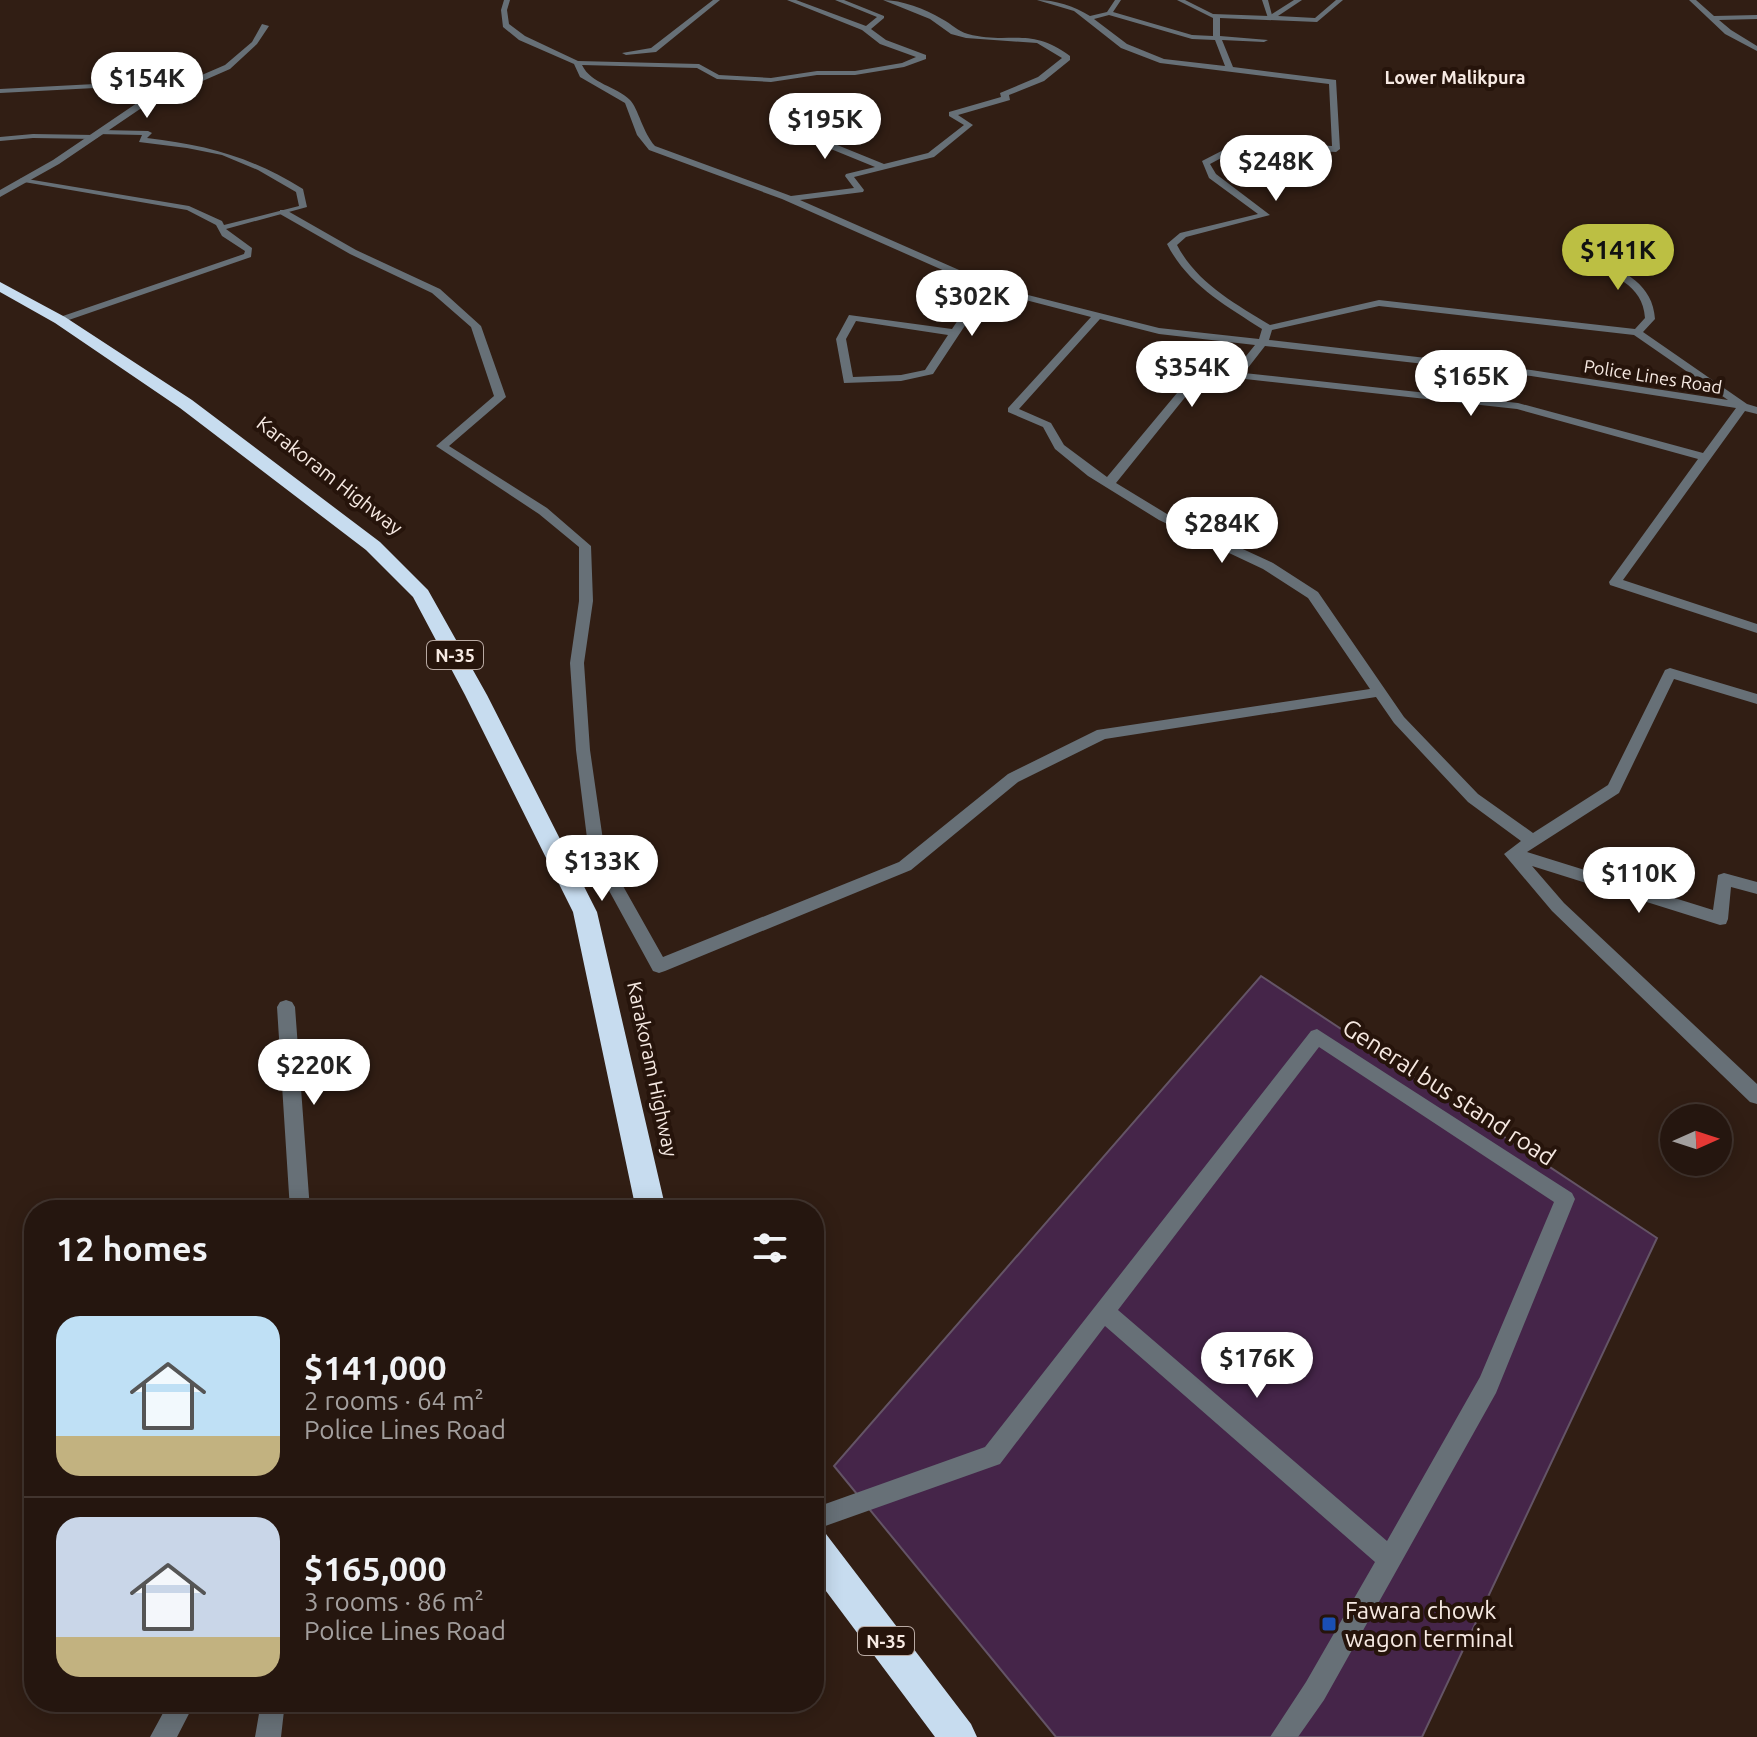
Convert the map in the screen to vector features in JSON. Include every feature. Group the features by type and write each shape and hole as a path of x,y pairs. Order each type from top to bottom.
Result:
{"highway":[{"name":"Karakoram Highway","path":"0,286 60,320 186,404 373,546 421,594 476,695 585,912 649,1200"},
{"name":"N-35","path":"824,1559 958,1737"}],"street":[{"name":"Police Lines Road","path":"507,0 504,10 506,25 522,38 573,61 583,75 628,102 641,135 652,148 789,199 997,290 1159,331 1531,373 1743,406 1757,411"},
{"path":"573,61 653,50 717,0"},
{"path":"573,61 699,66 717,77 771,80 817,73 855,73 904,65 923,57 883,42 866,29 790,0"},
{"path":"838,0 882,17 866,29"},
{"path":"789,199 860,190 849,176 931,155 969,125 952,114 1007,98 1003,95 1041,79 1067,58 1052,44 1028,38 982,37 955,32 940,21 886,0"},
{"path":"1040,0 1071,8 1137,53 1163,61 1333,82 1336,149 1241,144 1205,163 1212,176 1265,215 1183,235 1172,244 1179,260 1188,269 1218,295 1268,328 1379,303 1637,332 1743,406 1615,582 1757,629"},
{"path":"1071,8 1085,0"},
{"path":"1109,13 1118,0"},
{"path":"1180,0 1198,11 1217,16 1317,20 1340,0"},
{"path":"1271,18 1299,0"},
{"path":"1692,0 1728,32 1757,49"},
{"path":"1089,18 1109,13 1192,37 1264,40"},
{"path":"1217,16 1216,34 1231,71"},
{"path":"1713,18 1757,17"},
{"path":"0,194 140,106 225,72 236,59 256,47 265,26"},
{"path":"780,125 883,167"},
{"path":"283,212 353,252 436,291 476,326 500,397 442,446 543,511 585,546 586,601 577,663 583,750 597,854 659,966 905,866 1013,778 1102,734 1380,692"},
{"path":"1593,259 1628,278 1642,290 1651,305 1650,319 1637,332"},
{"path":"955,333 853,317 841,339 848,381 901,378 929,372 955,333 962,322 997,290"},
{"path":"1098,315 1012,410 1047,425 1059,447 1163,517 1268,566 1313,595 1399,720 1473,798 1532,841"},
{"path":"1236,375 1263,342 1268,328"},
{"path":"1109,483 1196,377 1236,375 1518,406 1706,458"},
{"path":"1512,854 1614,789 1670,673 1757,699"},
{"path":"1512,854 1720,919 1724,879 1757,888"},
{"path":"1512,854 1558,907 1757,1096"},
{"path":"286,1007 299,1200"},
{"name":"General bus stand road","path":"824,1515 992,1456 1317,1036 1565,1199 1488,1385 1315,1691 1283,1737"},
{"path":"1104,1311 1390,1559"},
{"path":"163,1737 177,1712"},
{"path":"268,1737 272,1712"}],"lane":[{"path":"1265,0 1271,18"},
{"path":"0,91 114,85 145,90 155,99"},
{"path":"0,139 148,133 142,140 234,155 269,171 300,191 303,207 222,228"},
{"path":"24,180 189,208 219,223 225,234 249,250 248,255 60,320"}],"building":[{"path":"1261,976 1657,1238 1422,1737 1056,1737 834,1466"}],"place":[{"name":"Fawara chowk wagon terminal","path":"1329,1624"}],"district":[{"name":"Lower Malikpura","path":"1455,77"}]}
